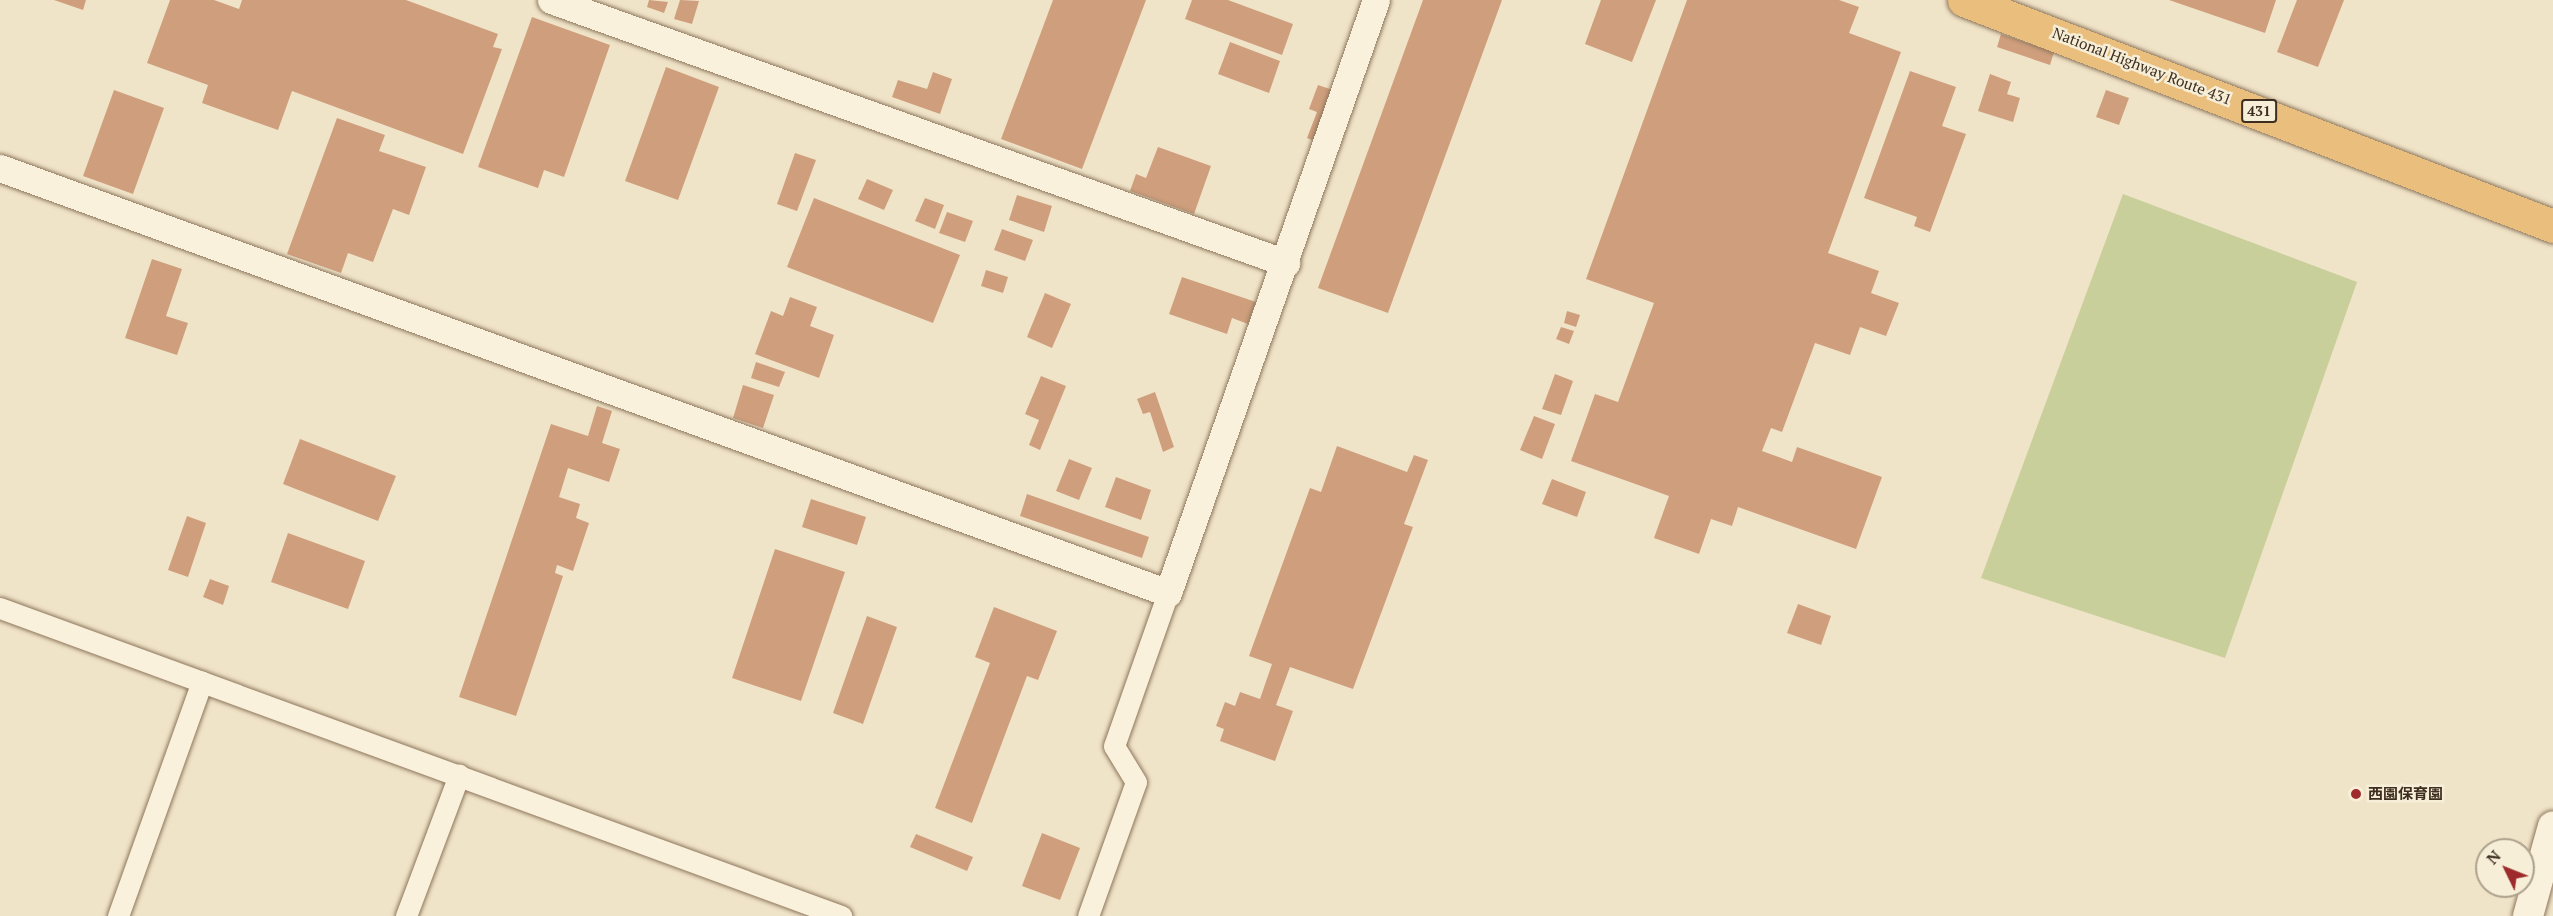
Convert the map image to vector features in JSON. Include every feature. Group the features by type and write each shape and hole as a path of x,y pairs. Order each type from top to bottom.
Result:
{"highway":[{"name":"National Highway Route 431","path":"1964,0 2553,226"}],"main road":[{"path":"2528,916 2553,826"}],"street":[{"path":"551,0 1286,263"},
{"path":"1088,916 1136,783 1114,746 1286,263 1376,0"},
{"path":"0,168 1168,593"},
{"path":"0,608 841,916"},
{"path":"118,916 202,682"},
{"path":"406,916 459,775"}],"green space":[{"path":"2123,194 2357,282 2225,658 1981,578"}],"building":[{"path":"54,0 86,0 83,10"},
{"path":"170,0 214,0 239,9 242,0 406,0 498,34 493,47 502,49 463,154 292,91 278,130 202,103 208,85 147,63"},
{"path":"649,0 668,2 664,13 647,7"},
{"path":"680,0 699,1 692,24 674,19"},
{"path":"1053,0 1146,0 1082,169 1001,139"},
{"path":"1192,0 1228,0 1293,24 1282,55 1185,19"},
{"path":"1423,0 1502,0 1388,313 1318,288"},
{"path":"1601,0 1656,0 1632,62 1585,44"},
{"path":"1687,0 1839,0 1859,7 1849,33 1901,52 1828,253 1879,271 1871,293 1899,303 1886,336 1860,327 1850,355 1815,343 1782,432 1771,428 1762,451 1792,462 1797,447 1882,477 1856,549 1738,507 1732,526 1711,519 1699,554 1654,538 1669,496 1571,461 1595,394 1618,402 1654,303 1586,279"},
{"path":"2169,0 2276,0 2265,33"},
{"path":"2297,0 2344,0 2318,67 2277,52"},
{"path":"532,17 610,45 564,177 544,170 538,188 478,167"},
{"path":"2001,34 2054,52 2050,65 1997,47"},
{"path":"1230,42 1280,61 1269,93 1218,74"},
{"path":"666,67 719,87 678,200 625,181"},
{"path":"1910,71 1956,87 1942,126 1966,134 1930,232 1914,226 1917,217 1864,198"},
{"path":"933,72 952,79 940,114 892,97 898,80 927,89"},
{"path":"1990,74 2011,82 2007,94 2020,98 2013,122 1978,111"},
{"path":"1318,85 1333,90 1314,141 1307,138 1317,112 1309,109"},
{"path":"114,90 164,108 133,194 83,176"},
{"path":"2106,90 2129,98 2119,125 2096,117"},
{"path":"337,118 385,135 379,151 426,167 409,215 393,209 373,262 348,253 341,273 287,254"},
{"path":"1158,147 1211,166 1194,214 1130,191 1136,174 1146,178"},
{"path":"795,153 816,160 797,211 777,204"},
{"path":"867,179 893,190 884,210 858,199"},
{"path":"1017,195 1052,206 1044,232 1009,220"},
{"path":"814,198 960,255 933,323 787,267"},
{"path":"925,198 944,205 935,229 915,221"},
{"path":"947,212 973,221 965,242 939,233"},
{"path":"1002,229 1033,240 1025,261 994,250"},
{"path":"152,259 182,269 166,316 188,323 177,355 125,338"},
{"path":"986,270 1008,277 1003,293 981,286"},
{"path":"1182,277 1256,302 1248,324 1232,318 1227,334 1169,314"},
{"path":"1045,293 1071,304 1052,348 1027,337"},
{"path":"790,297 817,307 810,326 834,335 819,378 755,354 771,311 783,316"},
{"path":"1567,311 1580,315 1576,327 1564,323"},
{"path":"1561,327 1574,331 1569,344 1556,339"},
{"path":"756,362 785,372 779,387 751,378"},
{"path":"1555,374 1573,381 1561,415 1542,409"},
{"path":"1041,376 1066,386 1040,450 1029,445 1039,420 1025,414"},
{"path":"743,385 774,395 763,428 733,418"},
{"path":"1155,392 1174,447 1163,452 1150,412 1143,414 1137,399"},
{"path":"597,406 612,411 602,443 620,449 609,482 568,468 559,497 580,504 576,518 589,523 573,571 557,565 555,573 563,576 516,716 459,697 551,424 588,436"},
{"path":"1534,416 1555,424 1542,459 1520,450"},
{"path":"300,439 396,476 378,521 283,484"},
{"path":"1337,446 1407,472 1414,455 1428,460 1404,524 1413,527 1353,689 1290,667 1276,705 1293,711 1275,761 1220,741 1224,729 1216,726 1225,702 1235,706 1240,692 1260,699 1272,664 1249,656 1310,488 1321,492"},
{"path":"1069,459 1092,468 1079,500 1056,491"},
{"path":"1116,477 1151,490 1141,520 1105,507"},
{"path":"1552,479 1586,492 1577,517 1542,504"},
{"path":"1027,494 1149,537 1142,558 1020,516"},
{"path":"811,499 866,517 857,545 802,527"},
{"path":"187,516 206,523 188,577 168,570"},
{"path":"288,533 365,561 348,609 271,582"},
{"path":"775,549 845,572 801,701 732,678"},
{"path":"210,579 229,586 223,605 203,597"},
{"path":"1798,604 1831,616 1821,645 1787,633"},
{"path":"994,607 1057,631 1038,680 1027,676 972,823 935,808 990,663 975,657"},
{"path":"867,616 897,627 863,724 833,713"},
{"path":"1042,833 1080,848 1060,900 1022,886"},
{"path":"916,834 973,857 967,871 910,847"}],"place":[{"name":"西園保育園","path":"2356,794"}]}
